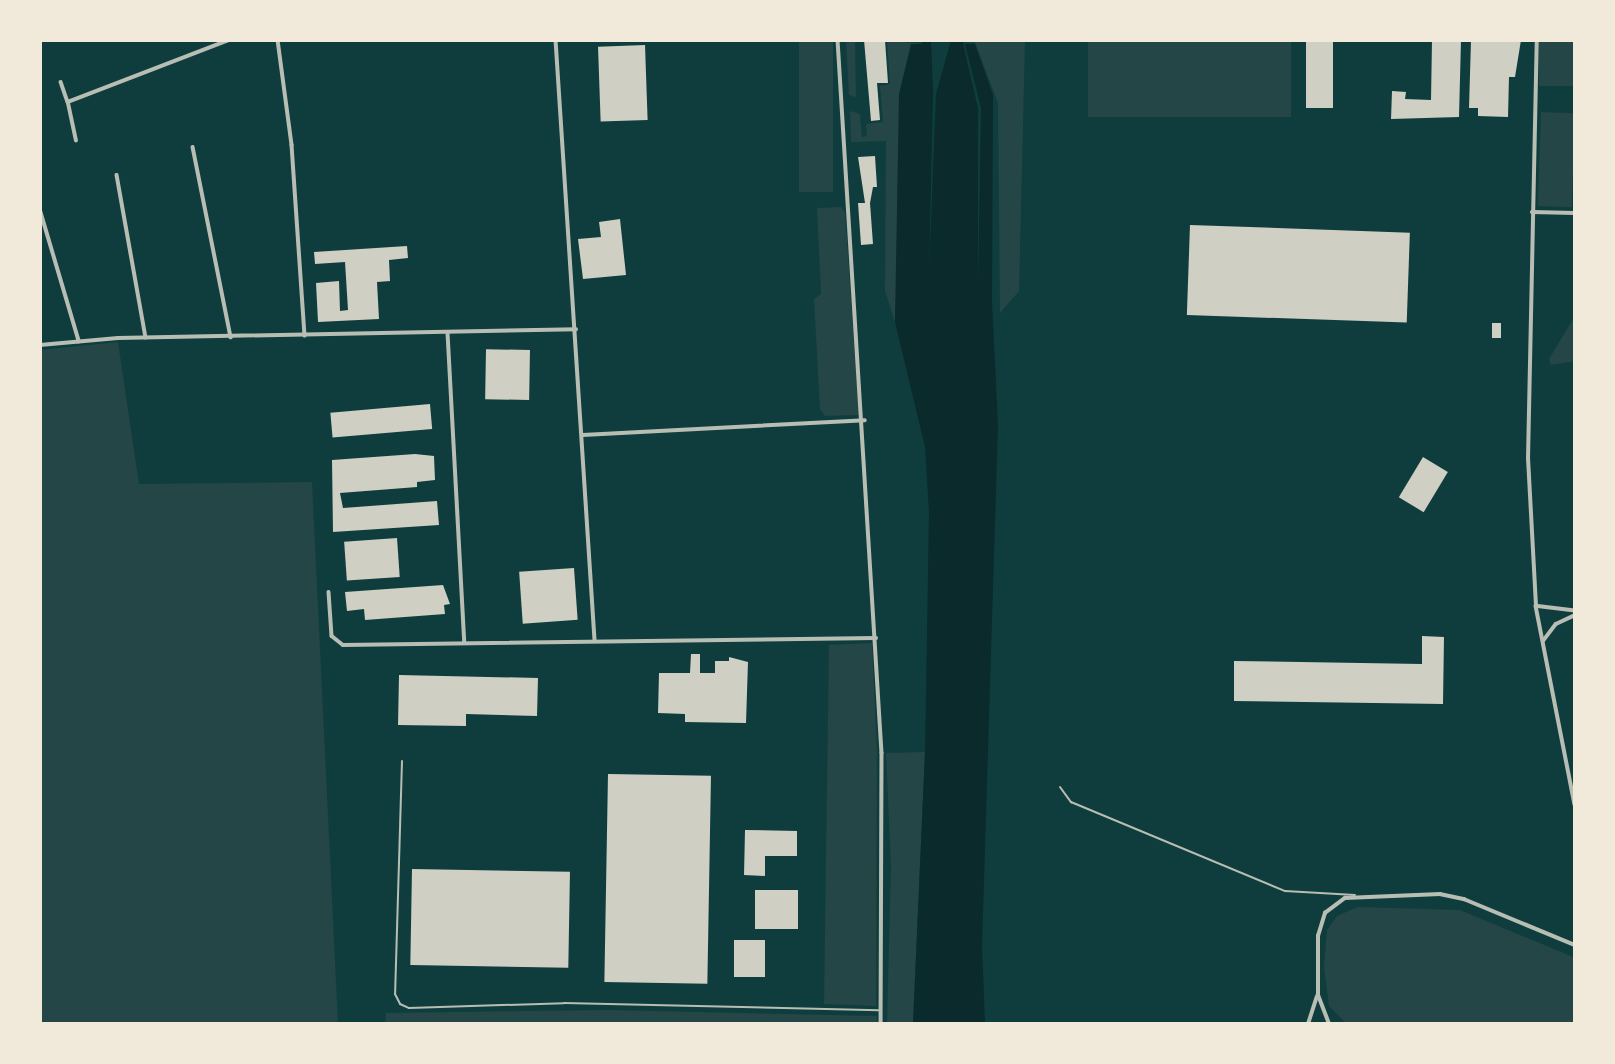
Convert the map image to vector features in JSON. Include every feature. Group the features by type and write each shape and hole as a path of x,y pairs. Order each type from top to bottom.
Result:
{"street":[{"path":"68,102 229,40"},
{"path":"278,40 292,145 305,336"},
{"path":"556,40 595,640"},
{"path":"838,40 865,420 882,753 881,1024"},
{"path":"1537,40 1528,459 1535,606 1575,804"},
{"path":"61,82 76,141"},
{"path":"193,147 230,337"},
{"path":"117,175 146,337"},
{"path":"40,209 79,341"},
{"path":"1532,212 1575,213"},
{"path":"40,345 146,337 576,330"},
{"path":"448,333 465,643"},
{"path":"583,435 865,420"},
{"path":"329,592 331,636 343,645 876,638"},
{"path":"1535,606 1575,613"},
{"path":"1542,643 1556,624 1575,613"},
{"path":"1308,1024 1318,995 1320,923 1335,903 1355,895 1440,894 1464,899 1575,945"},
{"path":"1318,995 1329,1024"}],"lane":[{"path":"402,761 394,994 400,1004 409,1008 564,1003 880,1010"},
{"path":"1060,788 1071,803 1285,891 1355,895"}],"shaded area":[{"path":"799,40 833,40 833,192 799,192"},
{"path":"846,40 855,40 856,97 849,95"},
{"path":"887,40 920,44 911,44 895,322 885,291 886,141 851,142 850,111 860,114 862,137 867,136 866,124 883,122 880,86 890,84"},
{"path":"922,40 931,40 933,92 929,273 936,94 951,40 965,40 963,44 978,108 978,288 981,108 965,44 975,44 993,95 992,301 998,425 982,946 985,1024 913,1024 925,752 929,512 925,447 895,322 899,94 911,44 922,44"},
{"path":"974,40 1025,40 1019,291 1000,313 998,103"},
{"path":"1088,40 1291,40 1291,117 1088,117"},
{"path":"1539,40 1575,40 1575,86 1539,86"},
{"path":"1541,112 1575,113 1572,207 1538,206"},
{"path":"841,207 845,212 859,415 825,416 820,409 814,299 821,294 817,208"},
{"path":"1575,316 1575,361 1551,365 1549,359"},
{"path":"118,342 139,484 312,482 338,1024 40,1024 40,350"},
{"path":"872,643 877,750 876,1006 824,1004 829,645"},
{"path":"925,752 913,1024 887,1024 891,866 886,753"},
{"path":"1358,907 1460,910 1573,957 1575,1024 1347,1024 1329,1006 1324,967 1327,930 1337,916"},
{"path":"609,1010 877,1016 877,1024 385,1024 386,1013"}],"building":[{"path":"864,40 885,40 888,83 877,83 880,120 871,121"},
{"path":"1306,40 1333,40 1333,108 1306,108"},
{"path":"1432,40 1461,40 1459,117 1391,119 1392,91 1406,92 1405,99 1431,100"},
{"path":"1471,40 1521,40 1515,77 1509,77 1508,117 1478,116 1478,108 1469,108"},
{"path":"645,45 648,120 601,122 598,47"},
{"path":"875,156 877,187 873,187 870,203 873,244 861,245 858,203 865,203 858,157"},
{"path":"620,219 626,275 583,279 578,239 601,237 599,222"},
{"path":"1190,225 1410,233 1407,323 1187,315"},
{"path":"407,246 408,258 389,260 390,281 377,282 379,319 318,322 316,283 339,281 340,311 348,310 345,262 315,264 314,252"},
{"path":"1492,323 1501,323 1501,338 1492,338"},
{"path":"486,349 530,350 529,400 485,399"},
{"path":"430,404 432,429 333,438 330,413"},
{"path":"415,454 434,456 435,480 417,482 417,487 340,493 343,508 437,501 439,525 333,532 332,460"},
{"path":"1423,457 1448,472 1424,512 1399,497"},
{"path":"397,538 400,577 347,581 344,542"},
{"path":"574,568 578,620 523,624 519,572"},
{"path":"443,585 450,604 444,605 445,614 365,620 364,609 347,611 345,592"},
{"path":"1422,636 1444,637 1443,704 1234,701 1234,661 1422,664"},
{"path":"691,654 700,654 700,673 715,673 715,661 729,661 729,657 748,662 746,723 685,722 685,714 658,713 659,673 690,673"},
{"path":"399,675 538,678 537,716 466,714 466,726 398,725"},
{"path":"608,774 711,776 707,984 604,982"},
{"path":"745,830 797,831 797,856 765,856 765,876 744,875"},
{"path":"412,869 570,872 568,968 410,965"},
{"path":"755,890 798,890 798,929 755,929"},
{"path":"734,940 765,940 765,977 734,977"}]}
